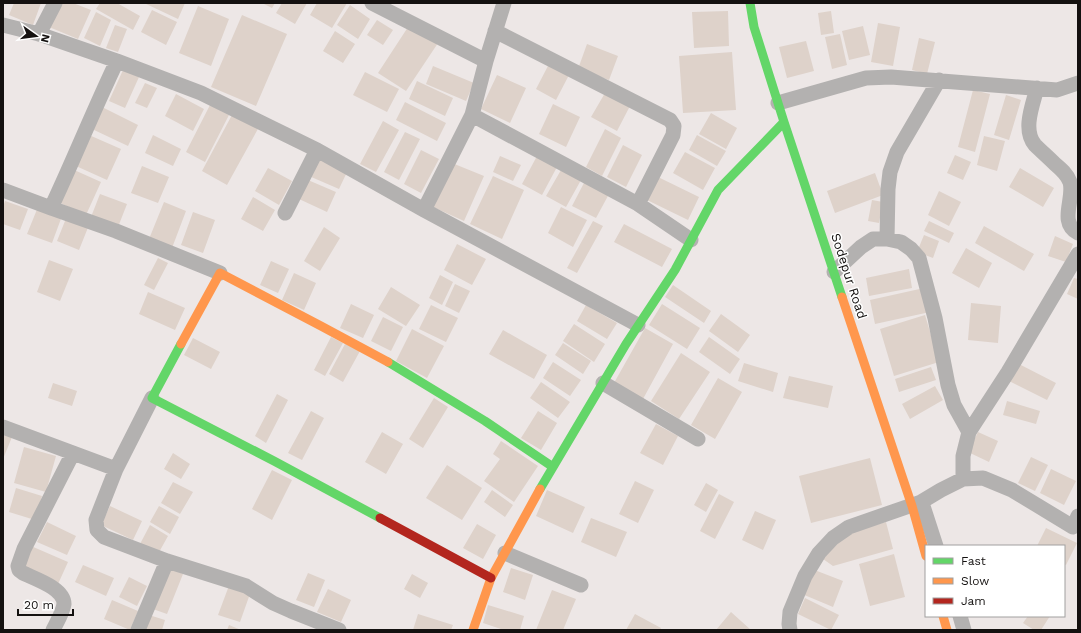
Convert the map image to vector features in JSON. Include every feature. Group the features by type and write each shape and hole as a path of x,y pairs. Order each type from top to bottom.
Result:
{"street":[{"path":"39,34 55,3"},
{"path":"372,3 486,61"},
{"path":"424,210 472,115 486,61 504,3"},
{"name":"Sodepur Road","path":"750,3 754,27 784,122 834,272 917,504 925,550"},
{"path":"3,25 39,34 117,61 201,93 317,150 424,210 638,325"},
{"path":"495,31 670,120 674,126 673,134 638,204"},
{"path":"51,208 74,159 96,104 117,61"},
{"path":"778,103 866,78 890,76 1057,90 1078,83"},
{"path":"888,239 890,172 897,152 939,80"},
{"path":"1037,88 1030,117 1029,132 1034,143 1067,175 1071,184 1068,211 1069,223 1078,234"},
{"path":"472,115 638,204 691,240"},
{"path":"473,630 491,578 529,508 602,383 638,325 675,270 718,190 784,122"},
{"path":"285,213 317,150"},
{"path":"3,190 116,231 220,273 391,364 485,421 553,467"},
{"path":"834,272 861,247 873,240 888,239 901,242 911,249 919,258 935,318 948,385 954,405 969,432"},
{"path":"963,479 963,456 969,432 1008,372 1078,254"},
{"path":"220,273 152,398 116,469 96,520 97,530 104,536 167,561 246,586 273,603 339,630"},
{"path":"602,383 698,439"},
{"path":"152,398 274,460 491,578"},
{"path":"3,427 116,469"},
{"path":"53,630 64,604 62,595 56,589 19,570 18,566 24,549 73,453"},
{"path":"790,630 790,612 805,576 820,553 833,538 849,527 917,504 963,479 982,478 1012,490 1076,525"},
{"path":"917,504 936,545"},
{"path":"505,553 581,585"},
{"path":"138,630 167,561"},
{"path":"943,617 947,630"},
{"path":"960,617 964,630"}],"building":[{"path":"14,3 41,3 33,25 9,15"},
{"path":"60,3 73,3 91,10 78,39 49,27"},
{"path":"100,3 117,3 140,16 133,30 96,9"},
{"path":"144,3 185,3 178,19"},
{"path":"262,3 275,3 272,8"},
{"path":"282,3 307,3 295,24 276,13"},
{"path":"317,3 347,3 332,28 310,15"},
{"path":"350,5 370,19 358,39 337,25"},
{"path":"198,6 229,19 211,66 179,53"},
{"path":"152,10 177,22 166,45 141,32"},
{"path":"728,11 729,46 694,48 692,12"},
{"path":"831,11 834,33 821,35 818,13"},
{"path":"96,12 111,20 100,46 84,38"},
{"path":"242,15 287,34 256,106 211,87"},
{"path":"377,20 393,30 383,45 367,35"},
{"path":"878,23 900,27 893,66 871,62"},
{"path":"410,24 438,43 406,91 378,73"},
{"path":"115,25 127,29 118,52 106,48"},
{"path":"863,26 870,55 849,60 842,31"},
{"path":"335,31 355,44 343,63 323,51"},
{"path":"840,34 847,65 832,69 825,37"},
{"path":"919,38 935,42 927,74 912,70"},
{"path":"806,41 814,71 787,78 779,47"},
{"path":"587,44 618,56 609,80 578,69"},
{"path":"732,52 736,110 683,113 679,56"},
{"path":"549,64 569,75 556,100 536,89"},
{"path":"433,66 474,83 466,101 426,84"},
{"path":"123,70 139,77 125,108 109,101"},
{"path":"365,72 399,89 387,112 353,95"},
{"path":"497,75 526,88 510,123 481,109"},
{"path":"417,81 453,98 445,116 409,99"},
{"path":"145,83 157,88 147,108 135,103"},
{"path":"973,90 990,94 975,152 958,147"},
{"path":"605,93 630,106 617,131 591,117"},
{"path":"176,94 204,109 193,131 165,116"},
{"path":"1006,95 1021,100 1009,140 994,135"},
{"path":"405,102 446,123 437,141 396,120"},
{"path":"553,104 580,117 566,147 539,134"},
{"path":"210,105 229,115 205,162 186,152"},
{"path":"102,107 138,125 128,146 92,129"},
{"path":"233,113 259,127 227,185 202,171"},
{"path":"711,113 737,128 726,149 699,134"},
{"path":"383,121 399,130 376,172 360,164"},
{"path":"605,129 621,138 602,176 586,167"},
{"path":"405,132 420,139 399,180 384,172"},
{"path":"89,135 121,149 107,180 76,166"},
{"path":"153,135 181,149 173,166 145,153"},
{"path":"697,135 726,151 717,166 689,150"},
{"path":"984,136 1005,141 997,171 977,165"},
{"path":"623,145 642,155 626,187 607,177"},
{"path":"421,150 439,159 421,193 404,184"},
{"path":"685,152 715,168 703,190 673,173"},
{"path":"955,155 971,162 963,180 947,173"},
{"path":"500,156 521,165 513,181 493,172"},
{"path":"537,156 557,167 542,195 522,184"},
{"path":"318,157 348,170 339,189 309,176"},
{"path":"452,163 484,176 464,221 433,207"},
{"path":"142,166 169,177 158,203 131,193"},
{"path":"268,168 292,181 279,205 255,191"},
{"path":"1020,168 1054,188 1043,207 1009,187"},
{"path":"72,169 101,182 86,215 58,202"},
{"path":"561,170 581,180 566,207 546,196"},
{"path":"875,173 883,195 835,213 827,191"},
{"path":"493,176 524,190 502,239 470,224"},
{"path":"658,177 699,197 688,220 647,200"},
{"path":"308,180 336,192 327,212 299,199"},
{"path":"585,181 609,194 596,218 572,206"},
{"path":"939,191 961,202 949,226 928,215"},
{"path":"100,194 127,204 118,227 91,217"},
{"path":"253,197 275,210 263,231 241,219"},
{"path":"872,200 883,202 879,223 868,221"},
{"path":"5,201 28,209 20,230 3,224 3,207"},
{"path":"164,202 186,211 172,248 149,239"},
{"path":"38,207 62,216 52,243 27,234"},
{"path":"561,207 587,220 573,247 548,233"},
{"path":"193,212 215,220 203,253 181,245"},
{"path":"67,216 89,225 79,250 57,241"},
{"path":"593,221 603,226 577,273 567,268"},
{"path":"929,221 954,233 949,243 924,231"},
{"path":"624,224 672,249 662,267 614,242"},
{"path":"984,226 1034,254 1024,271 975,243"},
{"path":"324,227 340,238 320,271 304,261"},
{"path":"924,235 939,241 933,258 917,252"},
{"path":"1055,236 1073,244 1066,262 1048,256"},
{"path":"457,244 486,259 472,285 444,270"},
{"path":"966,248 992,263 979,288 952,273"},
{"path":"158,258 168,263 154,290 144,285"},
{"path":"49,260 73,269 60,301 37,292"},
{"path":"271,261 289,269 278,293 260,285"},
{"path":"909,269 912,288 869,296 866,278"},
{"path":"294,273 316,283 304,310 282,300"},
{"path":"440,275 453,282 442,305 429,298"},
{"path":"1074,278 1078,279 1078,299 1067,294"},
{"path":"455,284 470,291 459,313 445,306"},
{"path":"673,285 711,311 704,323 665,297"},
{"path":"391,287 420,305 406,326 378,309"},
{"path":"924,288 930,312 875,324 870,300"},
{"path":"148,292 185,308 175,330 139,314"},
{"path":"971,303 1001,306 998,343 968,340"},
{"path":"351,304 374,315 363,338 340,328"},
{"path":"662,304 700,328 687,349 649,325"},
{"path":"431,305 458,318 446,342 419,329"},
{"path":"586,305 617,323 607,339 577,321"},
{"path":"721,314 750,335 738,352 709,331"},
{"path":"925,315 939,362 894,376 880,329"},
{"path":"383,317 403,327 391,351 371,341"},
{"path":"574,324 605,344 594,362 563,341"},
{"path":"645,328 673,344 643,399 614,383"},
{"path":"412,329 444,346 427,378 396,361"},
{"path":"503,330 547,355 534,379 489,354"},
{"path":"331,337 343,343 325,376 314,370"},
{"path":"709,337 740,359 730,374 699,352"},
{"path":"193,338 220,352 211,369 184,355"},
{"path":"563,343 591,361 583,374 555,355"},
{"path":"345,344 360,351 343,382 329,374"},
{"path":"681,353 710,372 679,419 651,401"},
{"path":"553,362 581,380 570,396 543,378"},
{"path":"744,363 778,373 773,392 738,381"},
{"path":"1017,363 1056,383 1047,400 1009,381"},
{"path":"931,367 936,380 899,392 895,379"},
{"path":"789,376 833,386 828,408 783,398"},
{"path":"718,378 742,392 715,439 691,425"},
{"path":"541,382 570,402 558,418 530,398"},
{"path":"53,383 77,391 72,406 48,398"},
{"path":"935,386 943,400 910,419 902,404"},
{"path":"277,394 288,400 266,443 255,436"},
{"path":"434,398 448,407 423,448 409,439"},
{"path":"1007,401 1040,411 1036,424 1003,415"},
{"path":"311,411 324,418 302,460 288,453"},
{"path":"538,411 557,423 541,450 521,438"},
{"path":"656,424 678,436 663,465 640,453"},
{"path":"382,432 403,444 386,474 365,462"},
{"path":"978,432 998,441 989,462 968,452"},
{"path":"3,434 12,437 3,459"},
{"path":"501,441 538,466 514,502 484,481 500,459 493,454"},
{"path":"24,447 56,456 46,492 14,483"},
{"path":"173,453 190,464 181,479 164,469"},
{"path":"1031,457 1048,465 1035,491 1018,483"},
{"path":"870,458 882,505 811,523 799,476"},
{"path":"447,465 482,488 462,520 426,498"},
{"path":"1051,469 1076,481 1064,505 1040,493"},
{"path":"272,470 292,480 272,520 252,509"},
{"path":"635,481 654,490 638,523 619,514"},
{"path":"173,482 193,492 180,514 161,503"},
{"path":"706,483 718,490 706,512 694,505"},
{"path":"16,488 42,496 35,520 9,512"},
{"path":"492,490 513,505 505,517 484,502"},
{"path":"547,490 585,507 573,533 536,516"},
{"path":"719,494 734,502 715,539 700,531"},
{"path":"110,506 142,521 133,540 101,525"},
{"path":"159,506 179,517 170,534 150,522"},
{"path":"755,511 776,520 763,550 742,540"},
{"path":"591,518 627,532 616,557 581,542"},
{"path":"47,522 76,536 67,555 37,542"},
{"path":"886,522 893,549 833,566 823,559 847,533"},
{"path":"477,524 496,535 483,559 463,548"},
{"path":"150,525 168,536 158,554 140,544"},
{"path":"1046,528 1077,543 1066,565 1065,545 1038,545"},
{"path":"31,546 68,562 58,584 21,568"},
{"path":"894,554 905,597 870,606 859,564"},
{"path":"83,565 114,578 106,596 75,582"},
{"path":"167,567 183,574 167,614 150,608"},
{"path":"511,568 533,575 525,600 503,592"},
{"path":"812,569 843,581 833,607 802,594"},
{"path":"308,573 325,580 314,607 296,600"},
{"path":"412,574 428,583 420,598 404,589"},
{"path":"129,577 147,586 137,606 119,597"},
{"path":"230,583 251,591 240,622 218,615"},
{"path":"328,589 351,600 341,622 317,612"},
{"path":"552,590 576,599 563,630 536,630"},
{"path":"805,598 839,615 831,630 798,614"},
{"path":"112,600 138,611 130,630 104,619"},
{"path":"488,605 524,616 520,630 504,630 483,623"},
{"path":"731,612 751,630 716,630"},
{"path":"418,614 453,625 451,630 413,630"},
{"path":"635,614 661,628 660,630 626,630"},
{"path":"149,615 165,620 162,630 144,630"},
{"path":"1027,617 1049,617 1041,630 1034,630 1023,623"},
{"path":"229,625 241,630 227,630"}],"traffic: fast":[{"path":"750,3 754,27 842,297"},
{"path":"540,489 626,344 675,270 718,190 784,122"},
{"path":"181,344 152,398 380,518"},
{"path":"388,362 485,421 553,467"}],"traffic: slow":[{"path":"181,344 220,273 388,362"},
{"path":"842,297 912,506 925,552"},
{"path":"473,630 491,578 540,489"},
{"path":"943,617 947,630"}],"traffic: jam":[{"path":"380,518 491,578"}]}
